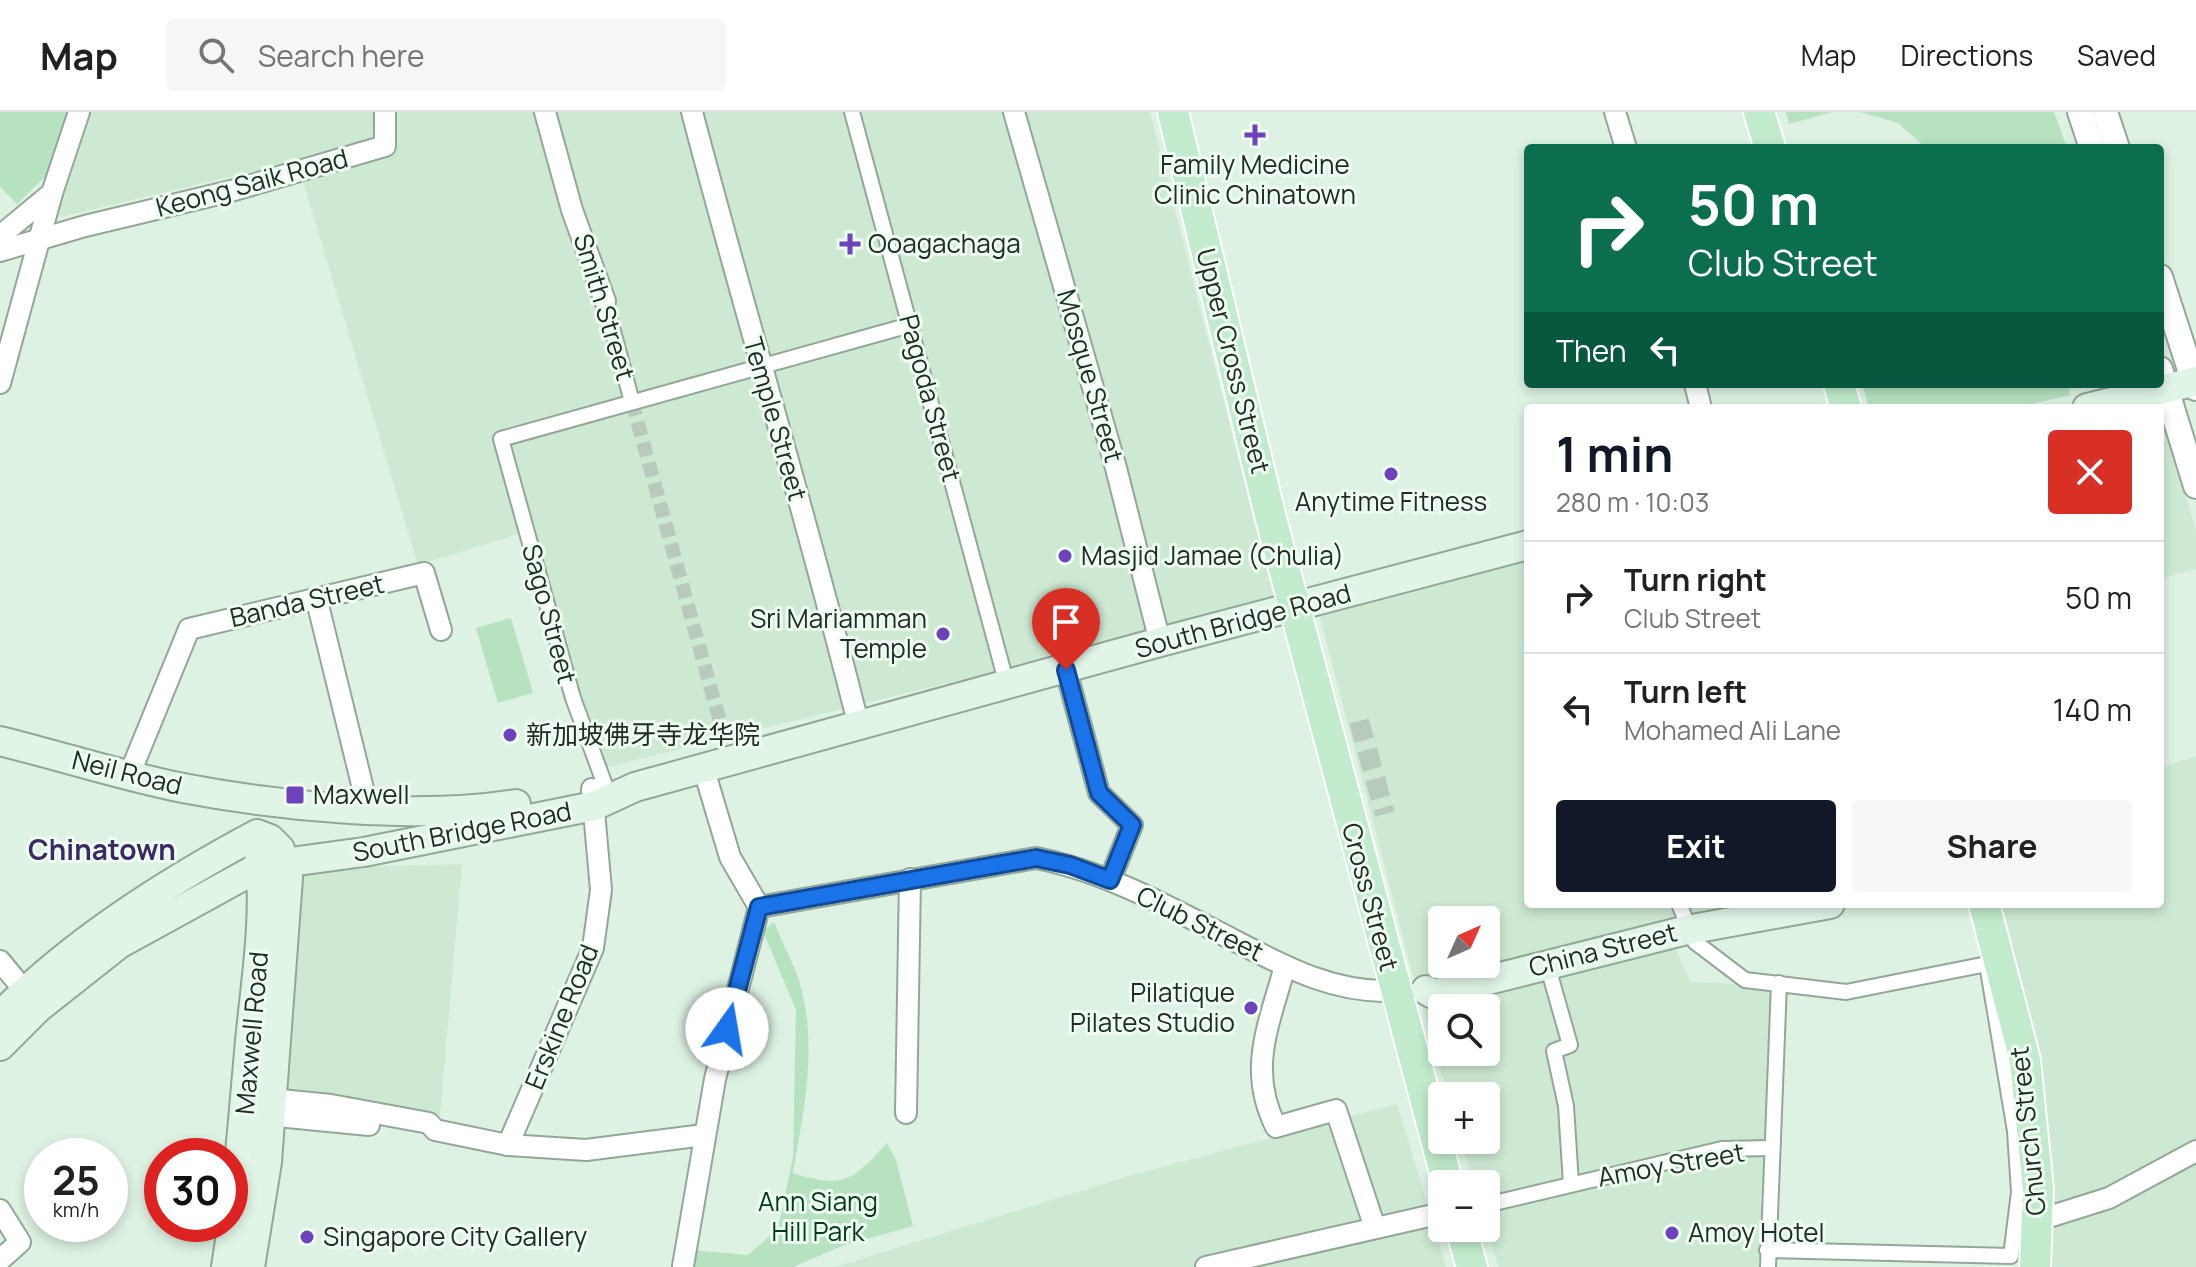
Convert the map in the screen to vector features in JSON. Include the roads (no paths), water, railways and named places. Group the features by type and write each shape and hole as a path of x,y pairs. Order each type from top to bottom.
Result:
{"main road":[{"name":"Upper Cross Street","path":"1173,112 1295,609"},
{"path":"1759,112 1769,144"},
{"path":"2164,379 2195,383"},
{"path":"2097,404 2139,388"},
{"name":"South Bridge Road","path":"31,999 119,944 274,866 704,770 1160,642 1295,609 1524,546"},
{"name":"Cross Street","path":"1295,609 1444,1170"},
{"name":"Neil Road","path":"0,741 180,788 256,799"},
{"name":"South Bridge Road","path":"256,799 368,809 465,811 597,794"},
{"name":"Maxwell Road","path":"250,1267 259,1106 261,932 274,866 257,834 256,799"},
{"path":"0,1016 31,999 122,917 257,834"},
{"name":"China Street","path":"1403,1023 1426,990 1433,994 1683,918 1746,908"},
{"name":"China Street","path":"1683,918 1788,908"},
{"name":"Church Street","path":"1985,908 2025,1060 2029,1191 2039,1220 2035,1267"},
{"path":"0,1046 31,999"},
{"name":"Maxwell Road","path":"226,1267 259,1106"},
{"path":"1465,1242 1472,1267"}],"street":[{"path":"0,383 52,193 79,112"},
{"name":"Keong Saik Road","path":"0,251 85,226 231,191 385,146 385,112"},
{"name":"Temple Street","path":"692,112 836,629 859,727"},
{"name":"Pagoda Street","path":"852,112 1007,685"},
{"name":"Mosque Street","path":"1014,112 1116,468 1160,642"},
{"path":"1615,112 1625,144"},
{"path":"2080,112 2091,144"},
{"path":"2105,112 2116,144"},
{"name":"Smith Street","path":"550,114 578,209 575,213 605,301 632,402"},
{"path":"52,193 64,215 85,226"},
{"path":"0,236 52,193"},
{"path":"2164,289 2195,383"},
{"path":"632,402 910,325"},
{"path":"2164,382 2196,486"},
{"name":"Sago Street","path":"597,794 501,439 632,402"},
{"name":"Banda Street","path":"130,773 189,629 317,601 424,573 441,630"},
{"path":"317,601 368,809"},
{"path":"1066,670 1099,793 1132,825 1110,880"},
{"path":"683,1266 704,1135 759,907 730,857 704,770"},
{"name":"Erskine Road","path":"508,1145 593,948 601,890 597,794"},
{"name":"Club Street","path":"759,907 1036,858 1070,865 1110,880 1285,966 1352,991 1395,991"},
{"path":"906,1113 910,879"},
{"path":"1683,918 1695,942 1745,980 1846,992 1987,964 2029,1191 2011,1256 1767,1250"},
{"path":"1546,959 1570,1045 1554,1051 1566,1106 1571,1184"},
{"path":"0,961 31,999"},
{"path":"1285,966 1259,1072 1263,1101 1276,1127 1336,1110 1375,1228"},
{"path":"1768,1267 1779,983"},
{"path":"259,1106 427,1134 435,1130 508,1145 586,1150 704,1135"},
{"name":"Amoy Street","path":"1500,1202 1722,1149 1771,1148"},
{"path":"2039,1220 2109,1198 2196,1151"},
{"path":"0,1210 20,1244 0,1260"},
{"path":"1209,1267 1428,1216"}],"tunnel":[{"path":"632,402 731,762"},
{"path":"1359,721 1385,814"}],"place":[{"name":"Family Medicine Clinic Chinatown","path":"1255,135"},
{"name":"Ooagachaga","path":"850,244"},
{"name":"Anytime Fitness","path":"1391,474"},
{"name":"Masjid Jamae (Chulia)","path":"1065,556"},
{"name":"Sri Mariamman Temple","path":"943,634"},
{"name":"新加坡佛牙寺龙华院","path":"510,735"},
{"name":"Maxwell","path":"295,795"},
{"name":"Pilatique Pilates Studio","path":"1251,1008"},
{"name":"Amoy Hotel","path":"1672,1233"},
{"name":"Singapore City Gallery","path":"307,1237"}],"district":[{"name":"Chinatown","path":"102,850"}],"park label":[{"name":"Ann Siang Hill Park","path":"818,1217"}]}
